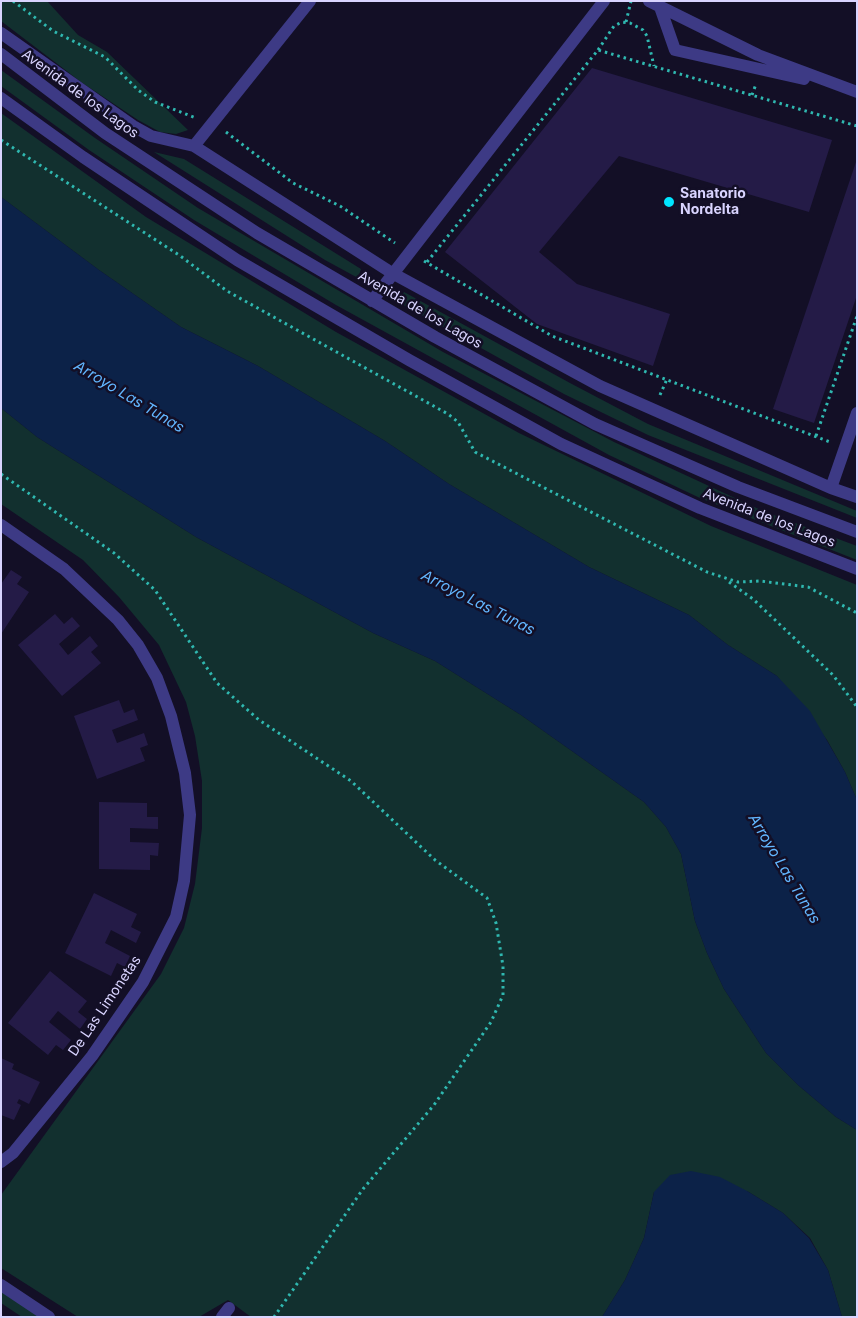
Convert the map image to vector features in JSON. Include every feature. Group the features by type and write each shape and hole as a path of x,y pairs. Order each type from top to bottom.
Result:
{"street":[{"path":"194,146 310,1"},
{"path":"372,301 604,1"},
{"path":"655,4 758,55 852,90"},
{"path":"655,4 675,50 852,90"},
{"path":"1,33 133,126 151,136 194,146 392,273 600,386 831,488 857,497"},
{"name":"Avenida de los Lagos","path":"1,54 105,133 257,234 372,301 595,424 738,487 857,532"},
{"name":"Avenida de los Lagos","path":"1,98 83,157 238,260 409,360 544,434 700,508 857,569"},
{"path":"831,488 857,414"},
{"name":"De Las Limonetas","path":"1,525 64,569 118,620 138,645 157,678 171,716 185,773 190,815 184,882 176,917 143,982 92,1056 13,1153 1,1162"},
{"path":"1,1285 49,1317"}],"path":[{"path":"626,22 631,1"},
{"path":"427,262 598,50 614,26 626,22 643,30 647,36 654,66"},
{"path":"598,50 857,126"},
{"path":"1,140 179,254 227,291 448,414 458,422 475,452 726,580 753,599 833,675 857,707"},
{"path":"816,436 857,316"},
{"path":"1,474 114,553 156,590 217,683 259,720 351,781 435,860 487,898 496,924 503,966 503,995 491,1022 434,1105 363,1189 274,1317"},
{"path":"726,580 783,582 808,587 857,613"}],"green space":[{"path":"1,1 47,1 78,35 107,52 188,130 176,134 160,132 138,120 81,82 1,21"},
{"path":"1,70 95,138 198,208 443,352 614,442 763,511 857,546 857,560 700,498 609,455 336,305 194,220 89,150 1,86"},
{"path":"1,113 146,217 336,332 519,433 711,526 857,585 857,800 845,772 827,740 777,676 728,645 689,615 589,567 449,484 385,441 258,366 181,327 99,270 1,197"},
{"path":"154,152 184,159 361,269 358,278 325,260"},
{"path":"404,292 648,424 857,511 857,518 648,435 564,394 398,302"},
{"path":"1,408 37,437 196,537 373,633 435,661 521,715 644,802 666,827 681,854 695,921 707,953 724,989 766,1053 798,1085 836,1117 857,1130 857,1317 842,1317 828,1270 810,1238 783,1213 747,1191 654,1192 644,1238 625,1280 602,1317 251,1317 228,1300 199,1317 78,1317 1,1268 1,1195 161,974 184,928 195,884 202,828 202,781 195,736 186,702 159,645 119,597 83,560 1,504"},
{"path":"1,1291 41,1317 22,1317 1,1303"}],"water":[{"name":"Arroyo Las Tunas","path":"1,197 99,270 181,327 258,366 385,441 449,484 589,567 689,615 728,645 777,676 810,711 845,772 857,800 857,1130 836,1117 798,1085 766,1053 724,989 707,953 695,921 681,854 666,827 644,802 521,715 435,661 373,633 196,537 37,437 1,408"},
{"path":"691,1171 720,1177 747,1191 783,1213 809,1238 828,1270 842,1317 602,1317 625,1280 644,1238 654,1192 670,1175"}],"building":[{"path":"592,68 832,140 809,212 619,156 539,252 577,284 670,314 653,366 537,324 445,252"},
{"path":"856,162 857,295 814,423 773,409"},
{"path":"11,570 22,577 17,584 29,592 1,634 1,584"},
{"path":"55,614 64,624 72,617 80,626 59,644 68,655 90,636 98,646 91,652 101,663 62,696 18,645"},
{"path":"119,700 124,713 134,709 138,720 112,730 117,743 144,733 148,745 140,748 145,761 97,779 74,716"},
{"path":"99,802 147,803 147,817 158,817 158,829 130,828 130,842 159,843 158,856 150,855 150,870 99,869"},
{"path":"94,893 137,914 131,927 141,932 136,943 111,930 105,943 130,956 125,967 117,963 111,976 65,953"},
{"path":"50,971 87,1001 78,1012 87,1019 80,1029 58,1011 49,1022 71,1040 63,1050 56,1045 48,1055 8,1023"},
{"path":"1,1058 14,1064 12,1069 40,1082 29,1104 19,1099 17,1103 21,1105 14,1120 1,1115"}],"place":[{"name":"Sanatorio Nordelta","path":"669,202"}]}
